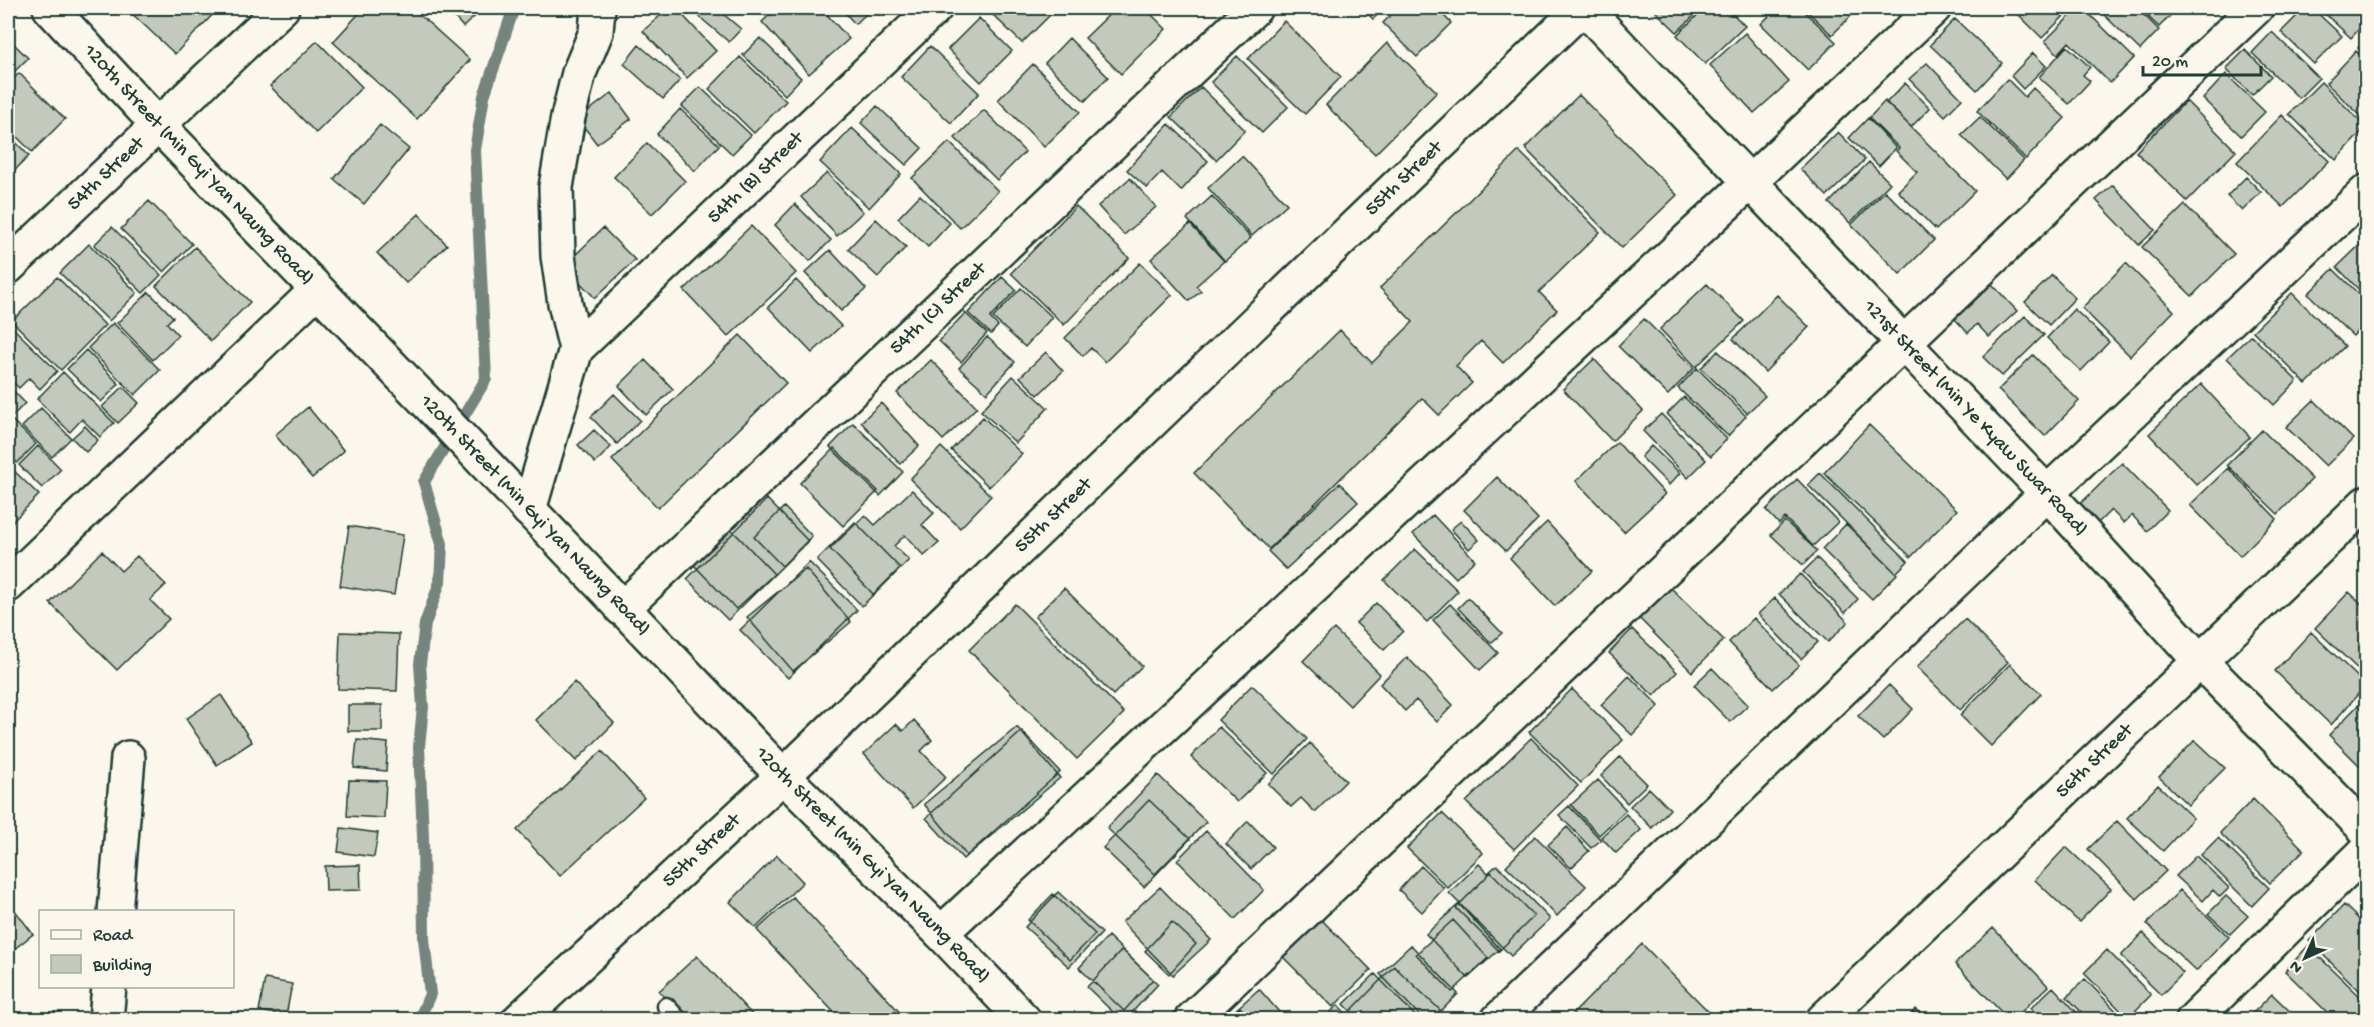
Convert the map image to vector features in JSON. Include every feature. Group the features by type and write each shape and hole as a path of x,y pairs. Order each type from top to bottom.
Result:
{"street":[{"name":"120th Street (Min Gyi Yan Naung Road)","path":"50,8 317,290 440,415 622,609 1024,1020"},
{"name":"54th Street","path":"8,267 282,8"},
{"path":"530,510 576,349 565,303 558,256 556,187 568,117 579,73 597,20 622,8"},
{"name":"54th (B) Street","path":"576,349 935,8"},
{"name":"54th (C) Street","path":"622,609 1255,8"},
{"name":"121st Street (Min Ye Kyaw Swar Road)","path":"1583,8 2047,493 2200,661 2367,830"},
{"name":"55th Street","path":"519,1020 783,776 1583,8"},
{"path":"941,933 1750,182 1934,8"},
{"path":"1191,1020 2256,8"},
{"path":"1498,1020 2047,493 2367,192"},
{"path":"8,585 317,290"},
{"name":"56th Street","path":"1823,1020 2367,503"},
{"path":"115,910 128,758"},
{"path":"2193,1020 2367,851"},
{"path":"106,1020 109,988"}],"lane":[{"path":"666,1006 679,1020"}],"building":[{"path":"126,8 219,8 175,54"},
{"path":"364,8 412,8 470,60 417,119 333,42"},
{"path":"446,8 484,8 463,27"},
{"path":"669,8 676,8 716,51 687,78 643,31"},
{"path":"689,8 716,8 741,29 729,42"},
{"path":"777,8 821,8 849,39 809,74 762,22"},
{"path":"841,8 873,8 855,24"},
{"path":"998,8 1043,8 1050,15 1022,43 992,14"},
{"path":"1116,8 1145,8 1166,29 1121,74 1085,38"},
{"path":"1362,8 1385,8 1373,19"},
{"path":"1398,8 1436,8 1451,23 1417,57 1383,23"},
{"path":"1652,8 1702,8 1677,32"},
{"path":"1705,8 1727,8 1745,26 1705,64 1677,35"},
{"path":"1777,8 1801,8 1836,42 1808,70 1761,24"},
{"path":"1804,8 1843,8 1851,16 1832,35"},
{"path":"2012,8 2072,8 2042,38"},
{"path":"2078,8 2083,8 2134,58 2110,83 2069,42 2058,54 2045,41"},
{"path":"2097,8 2137,8 2159,30 2140,50"},
{"path":"2139,8 2173,8 2176,10 2159,27"},
{"path":"2305,8 2312,8 2342,36 2314,64 2281,32"},
{"path":"2319,8 2352,8 2366,21 2351,38"},
{"path":"979,18 1012,51 981,82 948,49"},
{"path":"1955,19 2002,63 1977,90 1930,45"},
{"path":"1284,21 1341,77 1305,114 1248,59"},
{"path":"2272,32 2319,78 2299,98 2252,53"},
{"path":"1745,33 1789,82 1754,113 1710,65"},
{"path":"8,38 28,58 8,78"},
{"path":"760,38 801,78 785,95 743,55"},
{"path":"1069,38 1108,77 1085,101 1045,63"},
{"path":"2366,39 2366,57 2358,48"},
{"path":"317,41 362,87 316,133 270,86"},
{"path":"1387,43 1437,92 1375,154 1326,105"},
{"path":"639,45 680,80 663,99 624,64"},
{"path":"930,46 979,93 951,123 901,77"},
{"path":"2067,46 2090,67 2083,75 2090,81 2069,104 2039,77"},
{"path":"2245,50 2271,76 2252,95 2226,69"},
{"path":"2356,51 2366,61 2366,111 2361,116 2326,83"},
{"path":"2033,53 2046,66 2023,89 2011,76"},
{"path":"1237,56 1288,107 1262,133 1211,82"},
{"path":"740,57 786,101 754,133 709,89"},
{"path":"1927,63 1962,99 1945,116 1909,79"},
{"path":"1033,64 1080,112 1044,147 998,100"},
{"path":"19,73 65,119 32,152 8,128 8,85"},
{"path":"2226,74 2265,112 2241,136 2203,99"},
{"path":"2007,79 2025,97 2033,88 2065,118 2026,159 1977,111"},
{"path":"2321,82 2366,127 2336,160 2289,114"},
{"path":"1905,83 1930,108 1911,127 1886,103"},
{"path":"700,87 751,135 732,154 682,106"},
{"path":"1201,87 1245,130 1216,160 1171,117"},
{"path":"612,93 631,119 597,144 578,119"},
{"path":"1579,95 1677,195 1622,248 1525,148"},
{"path":"1885,101 1975,191 1936,230 1898,191 1917,172 1896,151 1899,148 1869,118"},
{"path":"2186,101 2236,151 2187,201 2136,152"},
{"path":"877,106 922,148 906,165 861,123"},
{"path":"680,109 719,145 695,171 657,134"},
{"path":"984,110 1025,152 997,180 955,138"},
{"path":"2282,115 2329,161 2283,207 2237,162"},
{"path":"1980,117 2024,160 2006,179 1961,135"},
{"path":"1868,118 1896,148 1879,166 1849,138"},
{"path":"1169,124 1208,161 1181,191 1162,172 1147,188 1127,170"},
{"path":"380,125 409,149 364,204 334,179"},
{"path":"852,128 901,174 869,208 820,162"},
{"path":"1838,132 1865,160 1827,196 1800,169"},
{"path":"8,134 29,156 8,177"},
{"path":"949,142 998,191 960,228 912,178"},
{"path":"647,143 685,181 652,214 614,177"},
{"path":"1519,151 1600,232 1539,292 1557,310 1503,363 1481,341 1456,366 1472,383 1439,415 1422,398 1269,549 1194,473 1340,330 1372,363 1413,322 1380,288"},
{"path":"1242,156 1287,204 1252,236 1208,188"},
{"path":"1869,162 1890,183 1850,223 1829,203"},
{"path":"827,173 863,212 837,236 801,197"},
{"path":"2246,177 2261,192 2242,211 2227,196"},
{"path":"1130,178 1156,207 1124,235 1098,206"},
{"path":"2113,185 2155,230 2139,245 2096,200"},
{"path":"1885,191 1934,240 1900,274 1851,225"},
{"path":"920,195 950,223 928,247 898,218"},
{"path":"1212,196 1251,238 1225,261 1187,219"},
{"path":"149,201 192,244 164,272 121,229"},
{"path":"795,204 831,240 810,261 775,225"},
{"path":"2185,205 2234,254 2192,296 2142,247"},
{"path":"1076,206 1129,258 1064,325 1011,273"},
{"path":"419,214 447,245 406,283 377,253"},
{"path":"876,219 906,247 878,277 848,249"},
{"path":"1190,224 1224,261 1196,286 1201,291 1189,301 1151,259"},
{"path":"751,226 796,273 728,337 684,290"},
{"path":"112,227 161,275 143,293 94,245"},
{"path":"603,228 635,260 595,298 564,266"},
{"path":"2366,239 2366,297 2337,267"},
{"path":"89,244 137,293 109,321 60,273"},
{"path":"195,247 250,302 211,341 156,286"},
{"path":"830,250 866,289 841,311 805,273"},
{"path":"1140,263 1172,295 1105,362 1091,348 1083,356 1065,338"},
{"path":"2126,263 2174,311 2130,356 2082,308"},
{"path":"2333,269 2366,301 2366,322 2353,336 2308,294"},
{"path":"2052,275 2075,298 2049,325 2025,302"},
{"path":"57,277 105,325 61,370 12,321"},
{"path":"1002,277 1016,290 990,318 998,326 991,334 968,313"},
{"path":"796,280 841,326 812,353 768,307"},
{"path":"1707,284 1744,321 1696,367 1660,329"},
{"path":"1992,284 2017,311 1989,337 1977,324 1968,333 1955,319"},
{"path":"1021,288 1052,317 1025,347 993,318"},
{"path":"149,292 173,317 167,323 178,335 153,360 117,323"},
{"path":"2292,293 2345,346 2306,384 2253,331"},
{"path":"1777,295 1809,327 1765,372 1733,339"},
{"path":"2074,309 2109,342 2081,371 2047,338"},
{"path":"965,313 987,333 961,362 939,341"},
{"path":"2025,316 2044,335 2002,376 1983,357"},
{"path":"1644,319 1694,368 1668,395 1618,346"},
{"path":"113,323 160,370 135,395 88,348"},
{"path":"9,324 57,371 40,389 29,378 19,388 8,377"},
{"path":"740,335 786,383 658,508 612,460"},
{"path":"2251,335 2297,381 2274,405 2227,358"},
{"path":"987,337 1015,362 987,393 959,368"},
{"path":"86,350 119,384 101,402 67,369"},
{"path":"1718,351 1765,396 1747,413 1701,368"},
{"path":"1046,352 1063,371 1038,395 1020,377"},
{"path":"2033,355 2079,401 2045,436 1998,390"},
{"path":"1594,359 1643,411 1612,441 1563,389"},
{"path":"645,360 673,389 646,415 619,386"},
{"path":"931,360 977,407 943,440 897,393"},
{"path":"1697,368 1746,416 1728,436 1678,388"},
{"path":"63,372 114,423 100,437 82,419 70,432 37,399"},
{"path":"1013,376 1048,408 1016,443 981,411"},
{"path":"2201,384 2250,437 2197,485 2149,434"},
{"path":"8,385 25,403 8,421"},
{"path":"123,387 139,403 118,423 102,407"},
{"path":"614,394 640,420 617,444 591,417"},
{"path":"1684,397 1727,439 1711,456 1667,414"},
{"path":"2314,400 2353,439 2326,466 2286,427"},
{"path":"881,403 919,446 900,464 861,422"},
{"path":"308,407 344,451 312,478 275,435"},
{"path":"41,408 71,438 52,457 22,427"},
{"path":"1661,414 1706,460 1688,478 1643,431"},
{"path":"983,417 1022,454 989,487 951,450"},
{"path":"12,420 36,444 17,463 8,453 8,425"},
{"path":"853,423 903,472 880,496 830,447"},
{"path":"1869,425 1957,510 1911,557 1824,473"},
{"path":"85,426 98,440 86,452 72,438"},
{"path":"594,430 611,447 595,463 578,445"},
{"path":"2262,430 2312,479 2278,514 2227,465"},
{"path":"1617,442 1665,494 1624,532 1576,481"},
{"path":"38,446 61,469 42,488 19,465"},
{"path":"1651,446 1680,473 1669,485 1641,457"},
{"path":"941,447 991,496 960,528 910,479"},
{"path":"834,448 878,491 843,526 800,483"},
{"path":"2122,463 2168,510 2147,531 2132,515 2124,523 2111,510 2096,525 2078,506"},
{"path":"8,467 39,495 8,526"},
{"path":"2228,468 2277,519 2240,556 2190,505"},
{"path":"1820,473 1908,561 1896,573 1808,485"},
{"path":"1497,477 1538,519 1506,551 1464,510"},
{"path":"1797,479 1838,522 1813,546 1785,518 1779,524 1766,510"},
{"path":"1340,483 1358,502 1286,569 1268,551"},
{"path":"912,490 934,513 922,525 939,543 924,556 905,535 894,546 909,560 874,595 830,549 865,515 875,525"},
{"path":"767,499 808,541 728,620 687,579"},
{"path":"784,507 812,536 782,566 754,537"},
{"path":"1433,515 1475,560 1456,578 1413,534"},
{"path":"1461,521 1479,540 1469,549 1451,529"},
{"path":"1785,521 1817,551 1803,565 1771,535"},
{"path":"855,522 900,568 862,606 817,560"},
{"path":"1547,522 1592,571 1555,606 1510,558"},
{"path":"1846,524 1897,574 1872,599 1822,549"},
{"path":"349,526 403,535 394,595 340,586"},
{"path":"731,529 774,574 736,609 693,564"},
{"path":"1415,549 1458,591 1427,622 1384,580"},
{"path":"102,551 121,571 137,556 166,585 150,600 169,619 117,670 50,603"},
{"path":"1817,558 1858,599 1845,613 1803,572"},
{"path":"809,562 857,610 788,678 740,630"},
{"path":"806,569 851,622 793,671 747,617"},
{"path":"1800,574 1848,622 1828,642 1779,594"},
{"path":"1670,587 1724,640 1692,672 1639,618"},
{"path":"1064,588 1142,666 1113,695 1035,617"},
{"path":"2349,592 2366,608 2366,677 2315,628"},
{"path":"1468,598 1502,633 1491,643 1458,608"},
{"path":"1775,598 1818,642 1801,659 1758,614"},
{"path":"1376,603 1403,631 1384,650 1356,623"},
{"path":"1015,604 1124,713 1077,759 969,650"},
{"path":"1450,604 1498,653 1480,670 1433,620"},
{"path":"1754,618 1799,665 1773,689 1729,642"},
{"path":"1965,619 2008,662 1960,710 1917,667"},
{"path":"1334,629 1380,674 1350,706 1303,661"},
{"path":"1632,629 1677,672 1654,696 1609,653"},
{"path":"340,632 399,634 397,691 338,689"},
{"path":"2311,632 2366,685 2331,725 2275,671"},
{"path":"1407,657 1453,705 1437,722 1416,700 1405,711 1380,684"},
{"path":"2010,664 2041,694 1991,746 1960,715"},
{"path":"1712,668 1748,705 1730,722 1694,685"},
{"path":"1629,676 1659,706 1632,735 1601,705"},
{"path":"574,682 614,723 576,761 536,720"},
{"path":"1252,685 1307,739 1274,774 1218,720"},
{"path":"1889,685 1913,709 1883,740 1858,716"},
{"path":"1572,689 1623,740 1581,783 1529,732"},
{"path":"221,695 252,742 217,765 186,719"},
{"path":"2366,697 2366,772 2329,735"},
{"path":"348,705 382,705 382,731 348,731"},
{"path":"914,720 932,740 921,751 946,777 913,808 864,754 896,724 903,731"},
{"path":"1017,727 1060,778 967,856 924,804"},
{"path":"1219,727 1267,773 1237,802 1191,757"},
{"path":"1022,731 1060,772 963,859 926,818"},
{"path":"1531,738 1578,786 1514,849 1466,802"},
{"path":"357,740 388,743 386,771 354,768"},
{"path":"2195,740 2225,768 2188,805 2159,777"},
{"path":"1310,743 1346,781 1315,812 1301,798 1291,807 1268,784"},
{"path":"602,751 644,798 560,876 517,830"},
{"path":"1620,757 1647,784 1627,803 1601,776"},
{"path":"1158,775 1206,822 1155,874 1107,828"},
{"path":"349,780 386,781 384,818 347,816"},
{"path":"1598,780 1626,810 1599,835 1571,805"},
{"path":"2158,785 2193,818 2163,851 2127,818"},
{"path":"1649,788 1670,809 1652,828 1630,806"},
{"path":"2253,799 2304,850 2270,883 2220,833"},
{"path":"1149,800 1190,839 1144,887 1103,848"},
{"path":"1569,806 1601,840 1591,848 1559,815"},
{"path":"1442,813 1483,853 1448,888 1407,848"},
{"path":"1626,814 1641,830 1616,853 1601,837"},
{"path":"1248,821 1273,847 1251,869 1226,844"},
{"path":"2117,821 2166,871 2137,899 2088,849"},
{"path":"1567,827 1589,851 1571,868 1548,845"},
{"path":"341,828 378,833 374,857 338,852"},
{"path":"1206,831 1264,890 1235,919 1177,860"},
{"path":"1535,836 1586,886 1557,916 1506,866"},
{"path":"2218,838 2269,888 2252,906 2201,855"},
{"path":"2066,847 2111,889 2079,922 2035,880"},
{"path":"777,855 803,882 756,928 730,902"},
{"path":"2196,856 2229,888 2220,897 2213,890 2203,901 2176,876"},
{"path":"1479,864 1488,873 1497,865 1550,919 1511,956 1449,893"},
{"path":"360,865 361,890 326,891 325,866"},
{"path":"1421,866 1444,888 1422,912 1399,890"},
{"path":"1491,872 1534,916 1499,951 1456,908"},
{"path":"1160,887 1211,940 1173,975 1122,922"},
{"path":"2180,890 2229,937 2196,971 2147,924"},
{"path":"1058,892 1102,933 1069,967 1025,927"},
{"path":"1053,894 1095,934 1070,960 1028,920"},
{"path":"2226,896 2248,916 2230,934 2208,914"},
{"path":"793,897 907,1020 841,1020 757,930"},
{"path":"8,901 33,934 8,954"},
{"path":"1459,904 1500,949 1468,978 1426,934"},
{"path":"2344,905 2366,926 2366,997 2309,941"},
{"path":"1320,918 1371,970 1333,1007 1282,956"},
{"path":"1453,920 1488,958 1452,992 1416,954"},
{"path":"1172,922 1196,944 1169,974 1145,951"},
{"path":"1993,928 2048,986 2013,1020 2009,1020 1955,964"},
{"path":"2143,933 2183,973 2161,995 2121,956"},
{"path":"1108,936 1153,979 1124,1011 1079,968"},
{"path":"1642,944 1709,1012 1702,1020 1567,1020"},
{"path":"1411,945 1458,994 1432,1020 1424,1020 1380,974"},
{"path":"2308,946 2366,1002 2366,1010 2358,1020 2335,1020 2285,971"},
{"path":"1122,950 1158,984 1125,1020 1121,1020 1087,987"},
{"path":"2107,950 2151,995 2128,1018 2084,973"},
{"path":"697,956 757,1020 687,1020 659,991"},
{"path":"1394,966 1440,1010 1431,1020 1347,1020 1345,1017"},
{"path":"1375,974 1419,1020 1359,1020 1344,1004"},
{"path":"265,979 292,984 286,1016 259,1011"},
{"path":"2085,979 2125,1020 2089,1020 2067,997"},
{"path":"2053,987 2084,1020 2042,1020 2031,1008"},
{"path":"1259,989 1286,1020 1239,1020 1233,1012"},
{"path":"2272,994 2299,1020 2256,1020 2251,1015"},
{"path":"1338,1005 1352,1020 1322,1020"},
{"path":"1240,1007 1252,1020 1228,1020"},
{"path":"1916,1009 1926,1020 1905,1020"}],"waterway":[{"path":"419,1020 430,994 424,939 419,747 423,707 420,664 425,624 440,582 442,544 424,482 486,379 475,150 484,96 514,8"}]}
